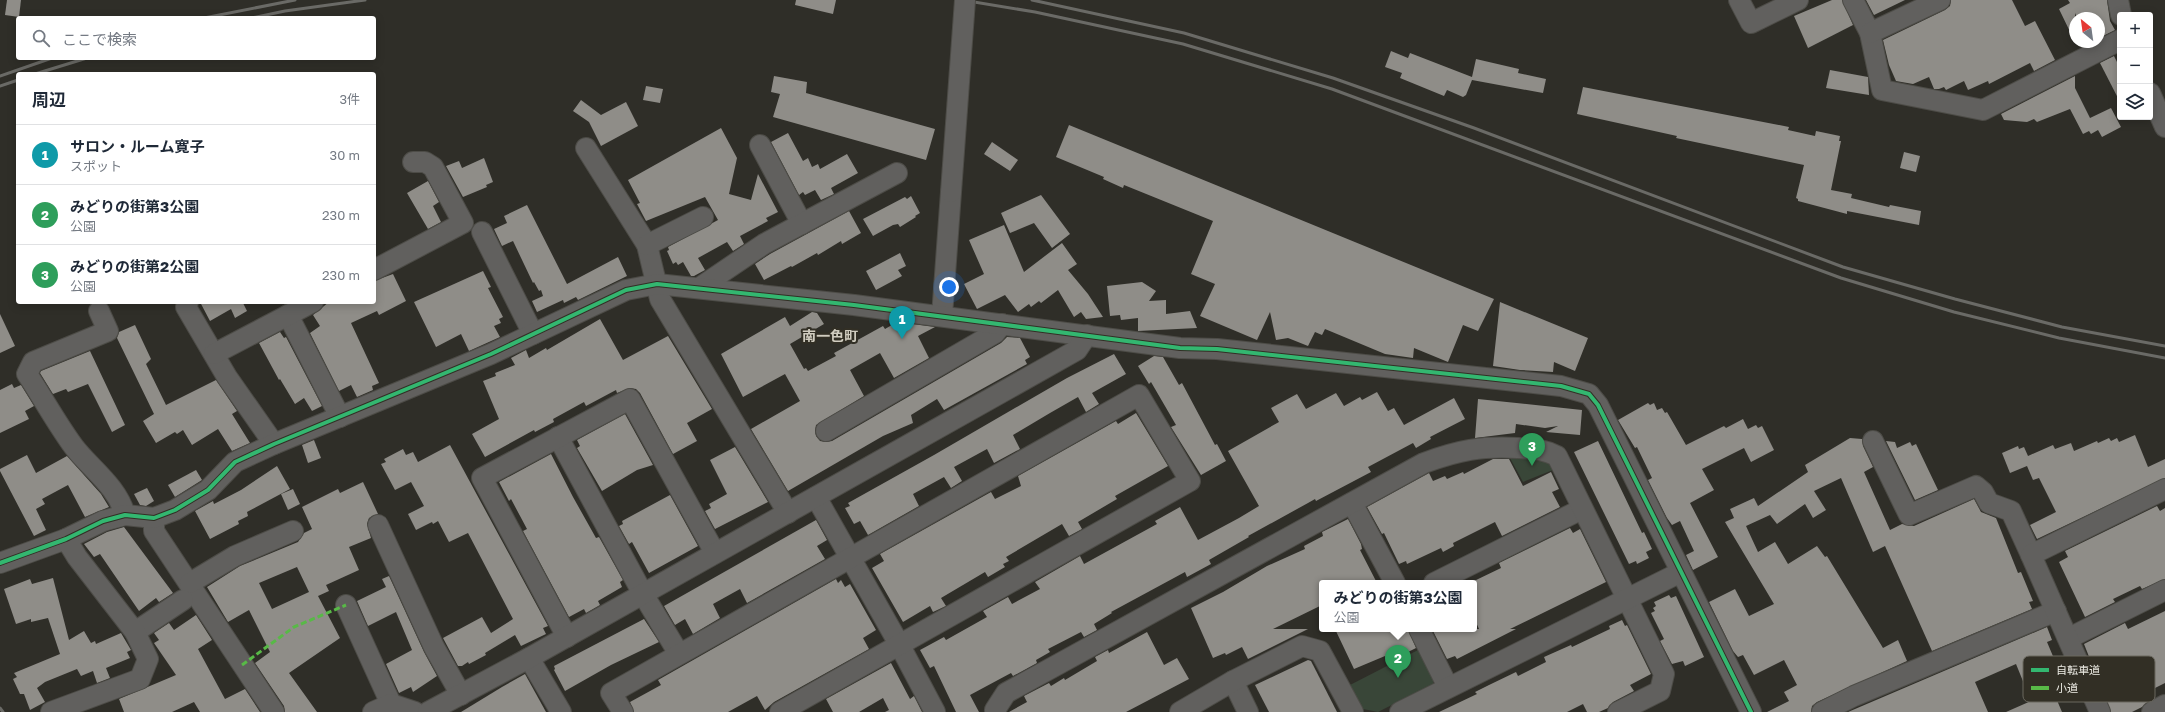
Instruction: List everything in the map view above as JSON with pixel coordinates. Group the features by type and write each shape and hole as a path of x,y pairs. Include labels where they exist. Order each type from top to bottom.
{"street":[{"path":"942,316 965,0"},
{"path":"1740,0 1751,23 1798,0"},
{"path":"1853,0 1870,33 1882,90 1983,110 2117,42"},
{"path":"1870,33 1940,0"},
{"path":"2118,0 2120,12"},
{"path":"2153,100 2165,127"},
{"path":"760,145 802,224"},
{"path":"586,148 647,245 660,299 788,513"},
{"path":"376,269 463,223 433,167 425,162 413,162"},
{"path":"699,288 764,244 897,173"},
{"path":"647,245 703,216"},
{"path":"482,232 533,334"},
{"path":"0,563 66,539 103,521 125,515 154,518 175,510 208,490 236,462 274,444 491,354 626,290 657,284 942,316 1087,334 1180,348 1217,349 1562,386 1589,394 1598,405 1751,712"},
{"path":"187,304 186,307 227,377 274,444"},
{"path":"214,354 309,304"},
{"path":"99,311 108,331 33,362 27,374 74,447 105,482 122,506 125,515"},
{"path":"288,315 340,417"},
{"path":"826,431 995,333 1002,324"},
{"path":"428,712 567,637 1076,350 1087,334"},
{"path":"623,712 611,693 1139,395 1190,481 780,712"},
{"path":"567,637 482,478 630,398 715,553"},
{"path":"558,438 643,594 679,654"},
{"path":"1874,441 1909,515 1976,486 1983,492 1989,503 2011,511 2077,656"},
{"path":"996,712 995,710 1006,693 1424,463 1450,453 1490,446 1545,449 1557,456 1664,674 1660,691 1618,712"},
{"path":"2030,555 2165,489"},
{"path":"816,497 849,558 899,644 935,712"},
{"path":"1352,503 1393,580"},
{"path":"1440,580 1582,509"},
{"path":"154,518 154,531 186,592 274,712"},
{"path":"378,526 434,647 461,694"},
{"path":"135,632 235,556 293,531"},
{"path":"51,712 140,679 148,659 135,632 77,557 66,539"},
{"path":"1400,712 1681,572"},
{"path":"2069,638 2165,590"},
{"path":"346,605 391,704"},
{"path":"1822,712 1854,696 2056,611"},
{"path":"1420,632 1448,687"},
{"path":"1180,712 1233,681 1302,646 1320,651 1353,712"},
{"path":"529,658 561,712"},
{"path":"1233,681 1248,712"},
{"path":"2096,702 2100,712"},
{"path":"373,712 391,704 415,712"},
{"path":"2152,712 2165,705"}],"green space":[{"path":"1510,458 1541,458 1548,461 1553,470 1523,482"},
{"path":"1422,648 1434,672 1433,684 1378,712 1363,709 1350,685"}],"building":[{"path":"7,0 21,0 19,16 5,15"},
{"path":"796,0 836,0 833,14 795,5"},
{"path":"1832,0 1842,0 1853,25 1808,48 1794,16"},
{"path":"1866,0 1905,0 1874,15"},
{"path":"1951,0 2012,0 2025,26 2035,21 2055,60 2034,71 2030,63 1989,84 1988,81 1968,90 1964,81 1946,90 1944,87 1934,89 1929,77 1913,84 1896,81 1889,65 1883,40 1945,10 1950,6"},
{"path":"2068,0 2107,0 2110,21 2115,30 2105,35 2105,12 2069,12 2069,30 2059,9 2070,3"},
{"path":"1391,51 1408,58 1410,53 1472,77 1476,59 1519,69 1518,73 1546,79 1543,93 1472,80 1466,95 1463,97 1447,90 1444,96 1400,78 1402,73 1385,67"},
{"path":"2114,56 2117,62 2117,96 2100,63"},
{"path":"1830,70 1868,77 1869,95 1826,88"},
{"path":"774,76 807,82 806,93 935,129 926,160 773,117 780,94 771,92"},
{"path":"2075,76 2075,88 2090,118 2111,108 2121,127 2102,137 2098,130 2091,134 2089,131 2083,134 2070,109 2037,122 2034,119 2027,122 2004,120 2001,114"},
{"path":"646,86 663,89 660,103 643,100"},
{"path":"1583,87 1789,127 1788,130 1815,136 1816,131 1840,136 1839,141 1841,141 1831,190 1852,194 1851,198 1889,207 1890,205 1921,211 1919,225 1847,211 1847,214 1798,201 1796,198 1804,165 1676,138 1677,136 1577,114"},
{"path":"581,100 601,115 626,102 638,126 601,146 589,122 573,111"},
{"path":"1069,125 1494,299 1478,331 1463,325 1448,362 1414,348 1413,358 1385,354 1325,329 1322,335 1315,332 1308,346 1288,338 1276,340 1270,312 1257,340 1200,316 1215,284 1191,274 1213,221 1124,185 1123,188 1103,179 1104,177 1056,157"},
{"path":"721,128 737,158 729,194 751,200 758,174 778,212 766,218 768,221 740,236 744,244 733,251 727,242 698,258 705,270 691,276 683,262 678,265 676,262 673,264 667,251 669,250 668,247 718,220 705,197 646,221 637,204 640,203 628,180"},
{"path":"788,133 803,161 808,158 812,167 818,164 820,169 847,154 858,173 831,188 834,194 821,200 815,190 805,195 803,192 799,195 771,142"},
{"path":"992,142 1018,160 1010,171 984,154"},
{"path":"1904,152 1920,156 1916,172 1900,168"},
{"path":"484,158 493,182 486,185 487,187 463,197 446,166 459,161 462,168"},
{"path":"428,181 439,202 433,206 441,222 428,229 407,193"},
{"path":"1041,195 1070,234 1052,248 1034,223 1010,233 1001,213"},
{"path":"911,196 920,213 900,227 898,224 893,225 873,236 863,219 905,197 907,199"},
{"path":"527,205 567,284 618,257 627,276 578,300 576,297 564,303 563,300 537,312 532,301 543,296 541,290 539,291 534,282 533,283 513,241 502,246 494,229 507,223 504,216"},
{"path":"849,211 861,233 842,244 841,241 818,255 817,253 764,280 755,264 770,254"},
{"path":"1004,225 1024,272 1062,243 1077,264 1068,270 1088,294 1103,317 1086,319 1081,312 1074,317 1058,290 1041,303 1039,301 1031,307 1029,304 1018,312 1005,295 977,309 964,284 984,274 969,240"},
{"path":"900,253 906,266 898,270 902,276 876,290 866,271"},
{"path":"483,271 491,287 488,288 503,317 499,319 501,323 494,326 500,337 469,351 461,334 436,347 414,302"},
{"path":"393,274 406,301 379,315 377,311 351,323 379,383 372,386 373,390 357,397 351,385 339,391 310,333 320,326 313,315 327,304 376,304 376,280"},
{"path":"1142,282 1156,291 1149,301 1166,300 1166,314 1190,311 1197,328 1138,331 1138,318 1121,320 1120,315 1110,316 1107,286"},
{"path":"1500,302 1588,338 1575,371 1554,362 1553,372 1520,370 1493,366"},
{"path":"201,304 244,304 247,311 235,318 231,309 210,321"},
{"path":"812,312 817,313 824,324 790,344 804,369 806,368 808,371 836,356 834,353 883,326 885,329 897,322 935,327 918,336 929,358 894,378 880,353 850,370 864,396 816,425 816,436 820,441 832,441 1001,343 1007,337 1020,338 1030,357 1025,360 1027,364 944,410 937,399 911,415 913,423 883,436 788,491 751,429 800,401 785,374 743,397 721,354 785,317 790,326"},
{"path":"0,314 15,346 0,353"},
{"path":"600,319 623,360 668,336 712,409 687,423 697,441 673,454 640,393 636,389 630,388 617,393 616,390 586,406 584,402 553,419 554,422 535,432 534,430 485,457 472,434 499,419 483,381 496,376 495,373 515,365 511,358 526,350 529,358 546,348 547,350"},
{"path":"135,325 151,359 146,364 166,405 216,380 237,411 232,414 250,443 232,451 218,429 192,445 183,430 177,434 175,432 156,443 143,421 154,414 117,338 119,332"},
{"path":"280,332 284,338 286,337 322,406 312,411 304,398 295,404 280,379 279,380 259,343"},
{"path":"90,351 125,425 112,432 88,384 68,392 66,389 53,394 40,373 41,371"},
{"path":"1114,354 1126,374 1092,393 1099,404 1086,412 1078,397 1013,435 1020,449 994,463 987,449 954,467 962,481 951,488 944,477 913,494 919,506 868,535 860,521 854,524 845,508 850,506 848,503 1067,378"},
{"path":"1154,356 1163,357 1179,385 1182,383 1215,445 1217,444 1226,461 1201,475 1171,427 1176,425 1151,382 1149,384 1138,366"},
{"path":"12,384 14,388 21,385 34,406 25,411 29,419 0,433 0,390"},
{"path":"1377,392 1388,411 1394,408 1404,425 1454,398 1465,419 1430,437 1431,439 1416,448 1413,443 1368,467 1371,472 1316,501 1315,499 1248,536 1249,537 1209,560 1211,564 1187,577 1185,572 1111,612 1112,613 1094,624 1097,630 1084,637 1081,632 1048,649 1050,652 1036,660 1037,663 1013,676 1011,673 970,695 979,712 956,712 934,666 930,668 920,650 944,637 946,640 987,617 983,611 1008,597 1012,604 1040,589 1035,582 1080,556 1084,564 1157,524 1155,521 1180,507 1198,540 1239,518 1259,506 1228,451 1279,422 1271,408 1297,394 1306,409 1336,393 1344,406 1360,397 1362,400"},
{"path":"1478,399 1582,410 1580,435 1546,432 1558,426 1545,428 1516,424 1515,433 1475,438"},
{"path":"1648,403 1650,405 1654,403 1657,410 1662,408 1665,413 1667,412 1686,445 1724,426 1726,428 1743,419 1748,429 1756,425 1758,428 1762,426 1774,450 1751,462 1744,448 1702,469 1714,490 1690,503 1718,557 1693,570 1686,555 1694,551 1680,521 1672,525 1667,518 1648,480 1652,478 1637,447 1635,448 1618,420"},
{"path":"1136,413 1168,466 1115,496 1117,499 1078,522 1082,529 1069,536 1062,524 1006,557 1009,561 1003,564 1005,567 988,577 985,572 941,598 946,606 933,612 930,606 903,622 872,568 884,561 880,554 991,492 995,499 1021,486 1018,476 1116,421 1118,424"},
{"path":"625,414 653,465 637,470 602,491 577,448 580,446 577,440"},
{"path":"2135,435 2148,467 2165,459 2165,478 2037,539 2030,525 2056,512 2039,478 2033,480 2027,466 2010,473 2002,453 2018,446 2019,449 2024,447 2028,456 2053,445 2055,449 2071,443 2074,451 2097,441 2098,443 2109,438 2111,441 2117,438 2119,442"},
{"path":"1850,438 1862,439 1863,446 1873,467 1864,472 1890,530 1902,524 1914,526 1974,499 1981,512 1996,518 2018,573 2021,572 2033,601 2029,602 2032,609 1932,651 1885,546 1873,552 1841,478 1814,491 1826,510 1813,518 1805,504 1777,524 1770,515 1746,526 1758,552 1775,542 1788,564 1817,546 1825,557 1827,556 1883,648 1898,640 1907,661 1817,702 1812,706 1811,712 1767,712 1789,701 1784,692 1797,685 1784,660 1754,675 1743,655 1738,657 1733,651 1709,602 1735,589 1749,616 1774,604 1725,522 1734,518 1730,509 1754,498 1758,506 1808,472 1805,465"},
{"path":"314,440 321,458 308,463 302,445"},
{"path":"1598,441 1642,533 1644,532 1652,549 1646,552 1649,558 1637,564 1636,561 1629,564 1574,452"},
{"path":"1886,441 1895,442 1897,448 1910,442 1912,446 1916,444 1938,490 1915,500"},
{"path":"450,445 548,626 543,628 546,634 521,646 515,635 485,653 486,655 462,666 458,666 443,638 482,617 491,633 513,619 468,533 449,542 438,521 433,524 432,522 416,530 408,514 424,506 411,482 395,490 381,464 386,462 384,459 403,449 406,455 413,452 418,462"},
{"path":"735,447 768,502 715,529 705,511 711,508 709,504 727,494 710,460"},
{"path":"551,454 596,538 599,537 623,580 620,582 622,587 598,601 600,605 586,613 584,609 569,617 523,531 527,529 511,499 509,501 499,482"},
{"path":"27,455 36,473 67,456 101,494 109,507 85,517 68,485 42,499 45,504 36,509 46,530 34,536 0,471 0,469"},
{"path":"1493,459 1509,459 1523,486 1551,472 1559,489 1552,492 1560,507 1502,536 1495,522 1453,543 1454,546 1443,552 1441,548 1407,564 1406,561 1399,564 1384,533 1382,534 1367,507 1429,473 1433,481 1445,476 1447,479 1463,472 1464,474"},
{"path":"277,466 290,489 247,512 248,516 238,521 239,524 210,539 195,511 213,501 214,504 241,490"},
{"path":"196,470 202,480 175,497 168,485"},
{"path":"363,482 378,514 369,518 367,524 371,538 349,547 359,570 326,585 329,591 318,596 340,638 289,673 317,712 285,712 284,706 255,663 270,652 249,610 228,622 207,587 240,566 298,542 304,533 312,529 302,507 338,489 340,493","holes":["297,567 309,592 272,609 259,583"]},
{"path":"147,488 154,501 146,506 140,505 134,494"},
{"path":"293,489 300,504 288,510 281,494"},
{"path":"670,495 698,546 649,573 632,542 629,544 619,526 623,524 622,521"},
{"path":"2157,506 2160,511 2165,508 2165,579 2142,589 2140,586 2113,599 2115,602 2085,617 2059,562 2068,557 2065,551"},
{"path":"1348,519 1361,544 1362,549 1360,550 1375,580 1319,580 1319,606 1273,629 1308,629 1248,659 1242,647 1226,655 1225,653 1213,658 1191,608 1223,592 1267,566 1305,549 1304,546 1323,536 1322,532"},
{"path":"816,520 827,540 817,546 825,559 747,603 740,589 713,604 720,618 693,634 685,619 675,625 664,606"},
{"path":"124,527 173,593 159,602 156,598 139,611 100,554 94,557 84,544 107,532"},
{"path":"1570,528 1573,533 1580,529 1606,582 1510,629 1516,629 1457,659 1455,656 1447,659 1434,632 1477,632 1477,629 1479,629 1477,625 1476,580 1501,568 1499,563"},
{"path":"389,576 424,652 437,676 413,692 411,687 399,693 386,664 412,650 396,612 368,626 357,601 386,587 382,579"},
{"path":"53,578 69,640 84,631 91,643 95,641 96,644 121,633 131,650 127,652 130,658 106,668 110,678 97,683 93,671 81,676 77,669 45,682 37,688 45,702 30,710 24,694 20,694 13,679 17,677 14,673 60,654 48,618 31,622 31,619 16,624 4,589 30,579 32,584"},
{"path":"836,579 838,583 841,580 845,587 850,584 876,630 863,638 869,649 774,702 765,710 757,696 728,712 634,712 630,702 661,685 658,680"},
{"path":"1669,595 1671,598 1676,596 1704,657 1685,666 1683,661 1672,664 1660,641 1664,639 1651,613 1655,611 1653,608 1656,606 1654,602"},
{"path":"2165,611 2165,683 2155,688 2155,656 2089,656 2084,644 2125,623 2128,629"},
{"path":"196,615 212,640 198,649 225,699 245,689 260,712 200,712 194,702 172,712 124,712 119,699 176,675 154,643 159,640 154,633 169,623 174,630"},
{"path":"644,619 659,642 611,665 565,691 554,670 554,666"},
{"path":"1622,620 1625,626 1627,625 1651,674 1630,685 1634,691 1613,702 1608,708 1599,712 1587,712 1583,704 1567,712 1439,712 1477,694 1475,692 1516,672 1518,676 1546,662 1544,657 1571,645 1572,647 1610,629 1609,626"},
{"path":"2047,627 2052,640 2047,642 2053,656 2023,656 2023,681 2016,664 1975,682 1988,712 1848,712"},
{"path":"1147,632 1164,665 1177,658 1189,679 1126,712 1009,712 1027,702 1024,696 1049,683 1051,686 1064,678 1065,680 1097,661 1095,657 1108,650 1109,653"},
{"path":"1336,632 1409,632 1416,648 1388,662 1385,656 1354,669"},
{"path":"1308,660 1311,661 1337,712 1269,712 1255,685"},
{"path":"891,663 910,699 914,696 922,712 885,712 889,710 883,698 859,712 833,712 826,699"},
{"path":"525,674 546,712 461,712 502,687"},
{"path":"2029,702 2058,702 2062,712 2006,712"},
{"path":"2107,702 2148,702 2132,712 2111,712"}],"railway":[{"path":"214,16 295,0"},
{"path":"261,16 285,11 365,0"},
{"path":"962,0 1035,12 1183,44 1332,89 1841,278 1954,312 2059,338 2165,358"},
{"path":"1032,0 1184,33 1333,78 1474,128 1843,267 1955,299 2062,327 2165,346"},
{"path":"0,76 46,60"},
{"path":"42,72 80,60"},
{"path":"0,86 16,81"},
{"path":"0,708 3,712"}],"marked path":[{"path":"242,665 294,627 346,605"}],"cycle path":[{"path":"0,563 66,539 103,521 125,515 154,518 175,510 208,490 235,462 274,444 491,354 626,290 657,284 854,305 1180,348 1217,349 1561,386 1589,394 1598,405 1751,712"}],"place":[{"name":"サロン・ルーム寛子","path":"902,339"},
{"name":"みどりの街第2公園","path":"1532,466"},
{"name":"みどりの街第3公園","path":"1398,678"}],"district":[{"name":"南一色町","path":"830,336"}]}
